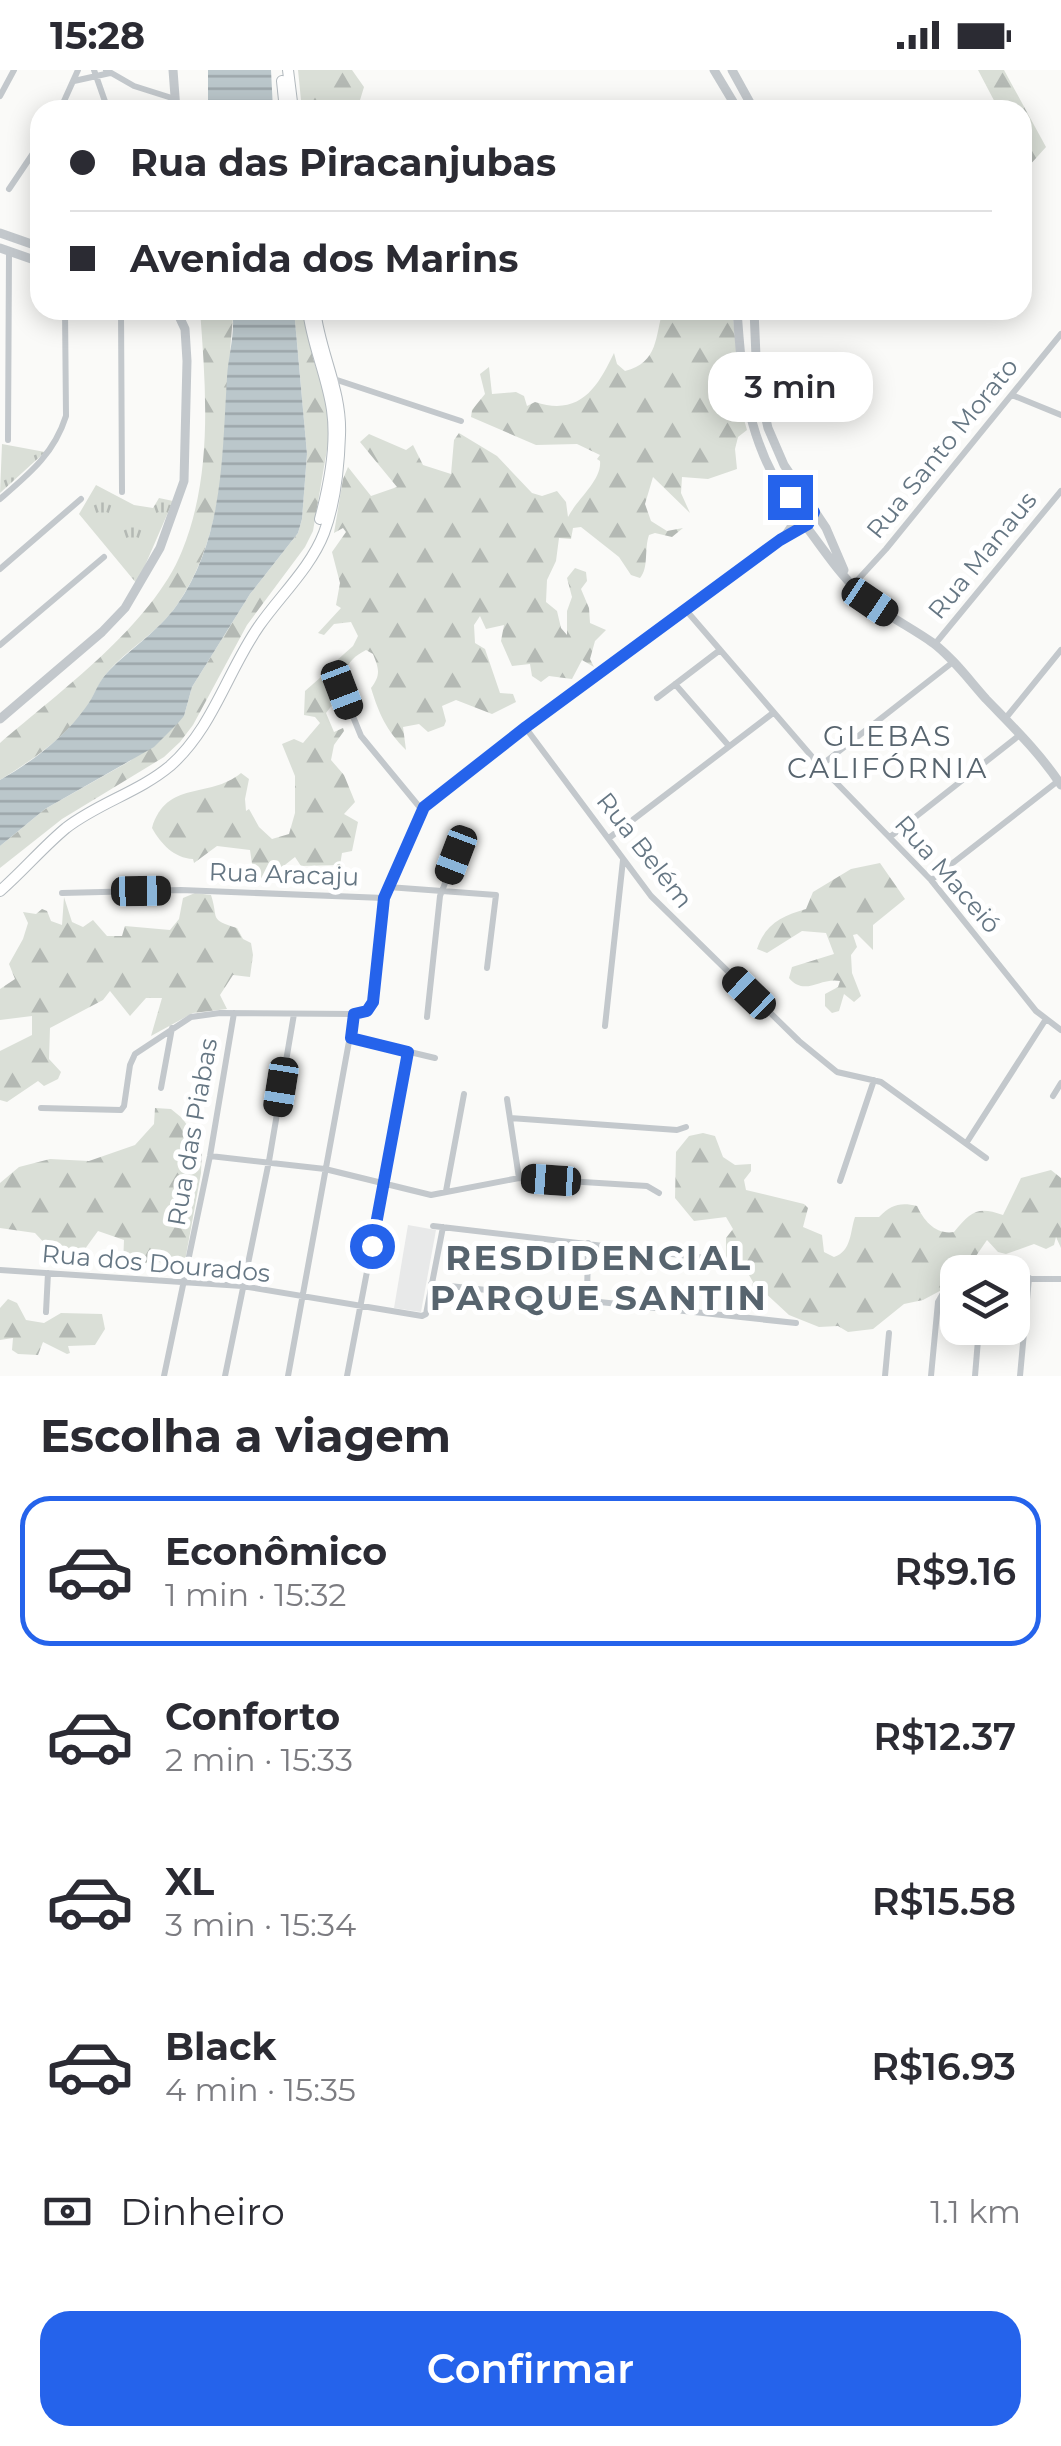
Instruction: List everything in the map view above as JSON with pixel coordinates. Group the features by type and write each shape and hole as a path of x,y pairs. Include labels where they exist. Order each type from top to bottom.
{"main road":[{"path":"285,70 288,100"},
{"path":"0,891 67,828 150,781 170,765 202,729 257,628 315,550 324,532 340,440 339,403 316,357 313,320"},
{"path":"0,882 63,824 168,760 197,727 251,625 309,548 317,531 334,432 329,377"}],"street":[{"path":"0,96 14,70"},
{"path":"65,100 78,70"},
{"path":"173,70 175,100"},
{"path":"714,70 732,100"},
{"path":"732,70 748,100"},
{"path":"73,82 108,71 166,100"},
{"path":"95,74 104,100"},
{"path":"9,189 30,158"},
{"path":"8,440 2,234 30,243"},
{"path":"3,249 30,258"},
{"path":"0,499 38,467 61,432 66,416 64,320"},
{"path":"121,320 122,492"},
{"path":"180,320 185,329"},
{"path":"0,720 125,608 160,548 184,481 188,426 185,329 189,320"},
{"path":"739,320 749,417 762,454 792,510 853,585 870,602 935,644 1043,758 1060,783 931,880"},
{"path":"755,320 760,401 784,465 853,585"},
{"name":"Rua Santo Morato","path":"853,585 1061,334"},
{"path":"329,377 461,420"},
{"path":"1012,395 1061,415"},
{"name":"Rua Manaus","path":"935,644 1061,491"},
{"path":"780,540 792,526 790,497 800,493"},
{"path":"0,569 82,500"},
{"path":"41,1108 120,1110 124,1106 131,1060 139,1050 192,1017 367,1011 373,1002 384,898 422,810 526,727 805,525 814,512"},
{"path":"0,645 104,557"},
{"name":"Rua Maceió","path":"685,609 820,766 931,880 1036,1012 1061,1030"},
{"path":"657,698 720,650"},
{"path":"1005,718 1061,650"},
{"path":"820,766 953,662"},
{"path":"333,668 362,736 422,810"},
{"path":"675,684 729,746"},
{"path":"609,838 773,712"},
{"name":"Rua Belém","path":"526,727 651,896 800,1041 838,1072 874,1080 986,1158"},
{"path":"890,837 1021,734"},
{"path":"427,1017 442,891 456,855"},
{"path":"604,1026 623,860"},
{"path":"388,887 496,895 487,968"},
{"name":"Rua Aracaju","path":"62,892 181,890 384,898"},
{"name":"Rua das Piabas","path":"164,1376 210,1156 234,1013"},
{"path":"225,1376 269,1161 294,1013"},
{"path":"288,1376 354,1014"},
{"path":"967,1142 1046,1019"},
{"path":"161,1088 172,1027"},
{"path":"351,1038 436,1058"},
{"path":"348,1376 408,1052"},
{"path":"840,1181 874,1080"},
{"path":"1053,1096 1061,1082"},
{"path":"446,1192 464,1094"},
{"path":"508,1099 519,1178"},
{"path":"510,1118 686,1128"},
{"path":"210,1156 325,1169 416,1193 446,1192 519,1178 647,1186 659,1193"},
{"path":"432,1226 722,1260"},
{"path":"443,1227 431,1284 796,1323"},
{"path":"587,1300 588,1242"},
{"name":"Rua dos Dourados","path":"0,1270 242,1286 422,1316 426,1314 431,1284"},
{"path":"46,1312 48,1272"},
{"path":"1030,1278 1061,1279"},
{"path":"931,1376 940,1298"},
{"path":"885,1376 888,1333"},
{"path":"974,1376 977,1345"},
{"path":"1020,1376 1023,1345"}],"shaded area":[{"path":"208,70 271,70 272,100 208,100"},
{"path":"233,320 295,320 307,454 298,533 250,594 192,687 184,716 178,723 154,747 45,809 0,846 0,780 36,757 68,729 106,674 169,615 192,579 204,552 218,496"},
{"path":"408,1225 436,1230 421,1312 394,1308"}],"green space":[{"path":"298,70 352,70 364,87 360,100 301,100"},
{"path":"978,70 1004,70 1020,100 994,100"},
{"path":"1032,121 1046,147 1032,163"},
{"path":"201,320 233,320 223,466 208,538 195,573 169,615 106,674 69,729 0,780 0,743 102,656 168,578 182,551 199,493 205,401"},
{"path":"295,320 307,320 330,432 313,531 305,547 247,625 180,742 164,757 62,819 0,868 0,846 45,809 130,761 184,716 192,687 250,594 298,533 307,454"},
{"path":"661,320 733,320 737,355 732,377 747,430 738,437 737,469 708,479 682,477 681,493 690,513 653,477 645,504 651,521 667,531 683,528 672,537 649,535 640,578 631,575 619,557 581,527 573,528 571,539 559,538 556,561 547,580 546,602 557,611 567,635 567,611 572,597 567,578 575,568 586,572 587,581 581,589 590,623 606,630 595,641 590,659 594,667 582,660 572,679 549,676 541,682 532,676 530,664 512,666 501,641 504,625 486,629 480,616 474,625 475,643 485,649 500,693 513,694 516,702 492,714 456,700 442,706 444,726 428,732 419,724 403,727 406,750 388,728 374,697 371,688 378,672 373,654 366,650 358,654 345,674 335,662 358,636 351,622 334,624 324,635 318,633 341,608 336,605 340,583 332,552 346,532 343,528 334,533 348,467 371,496 397,487 360,442 369,434 406,450 413,445 423,465 451,474 454,440 459,433 497,456 532,493 542,496 557,491 566,502 568,517 597,475 600,455 577,444 536,445 471,417 485,394 480,374 489,367 492,394 516,392 524,396 527,406 535,402 564,405 586,396 614,353 617,364 625,371 644,362 654,347"},
{"path":"2,444 45,452 0,493"},
{"path":"96,485 134,505 153,508 159,498 173,501 137,584 79,514"},
{"path":"321,677 330,682 336,700 326,713 334,732 343,728 344,731 334,745 331,760 344,775 355,802 344,814 358,822 352,851 342,853 340,865 301,866 295,857 270,884 254,878 250,850 217,846 194,863 193,859 169,849 152,828 168,803 241,773 249,779 246,811 249,809 259,827 272,839 289,834 295,813 295,776 282,744 294,739 303,743 320,723 315,717 304,715 305,691"},
{"path":"880,863 905,899 873,925 873,950 857,934 853,935 857,947 851,955 852,973 861,996 854,1002 844,994 839,1011 832,1013 825,1006 825,994 838,987 840,981 801,986 789,978 792,967 834,954 826,933 802,931 767,953 757,949 776,922 806,909 813,892 851,869"},
{"path":"195,893 211,895 218,920 237,928 243,939 251,943 250,977 233,975 220,995 227,1009 193,1013 151,1036 162,998 146,998 130,1016 110,991 103,1000 50,1028 49,1059 61,1072 58,1079 44,1086 38,1081 7,1102 0,1100 0,1051 32,1035 32,1016 0,1020 0,989 15,979 9,964 28,923 23,912 36,914 42,909 51,921 62,925 64,897 72,922 83,927 93,920 107,936 122,936 125,926 170,930 179,919 183,898"},
{"path":"155,1108 171,1109 202,1146 185,1261 123,1264 124,1240 98,1231 77,1260 60,1260 35,1233 0,1228 0,1183 19,1167 50,1159 89,1161 135,1145 154,1124"},
{"path":"689,1136 715,1136 723,1157 735,1165 751,1164 744,1180 746,1190 804,1204 808,1208 803,1227 822,1235 824,1252 834,1257 847,1245 855,1217 879,1217 896,1206 911,1205 917,1206 936,1229 954,1232 975,1212 1003,1215 1021,1178 1051,1170 1061,1178 1061,1248 1056,1237 1054,1245 1046,1249 1034,1244 1006,1254 998,1252 987,1240 977,1255 940,1255 940,1291 904,1304 873,1329 848,1332 838,1326 819,1327 789,1315 762,1290 751,1288 749,1262 726,1262 726,1238 733,1229 726,1217 694,1221 675,1198 676,1152"},
{"path":"8,1299 17,1303 26,1320 44,1323 61,1313 102,1314 105,1329 95,1345 68,1346 67,1354 43,1342 38,1355 18,1354 12,1350 13,1338 0,1340 0,1308"}],"district":[{"name":"GLEBAS CALIFÓRNIA","path":"888,752"},
{"name":"RESDIDENCIAL PARQUE SANTIN","path":"599,1278"}],"route":[{"path":"372,1246 408,1052 351,1038 354,1014 367,1011 373,1002 384,898 422,810 526,727 780,540 808,524 814,512 800,493 790,497"}]}
